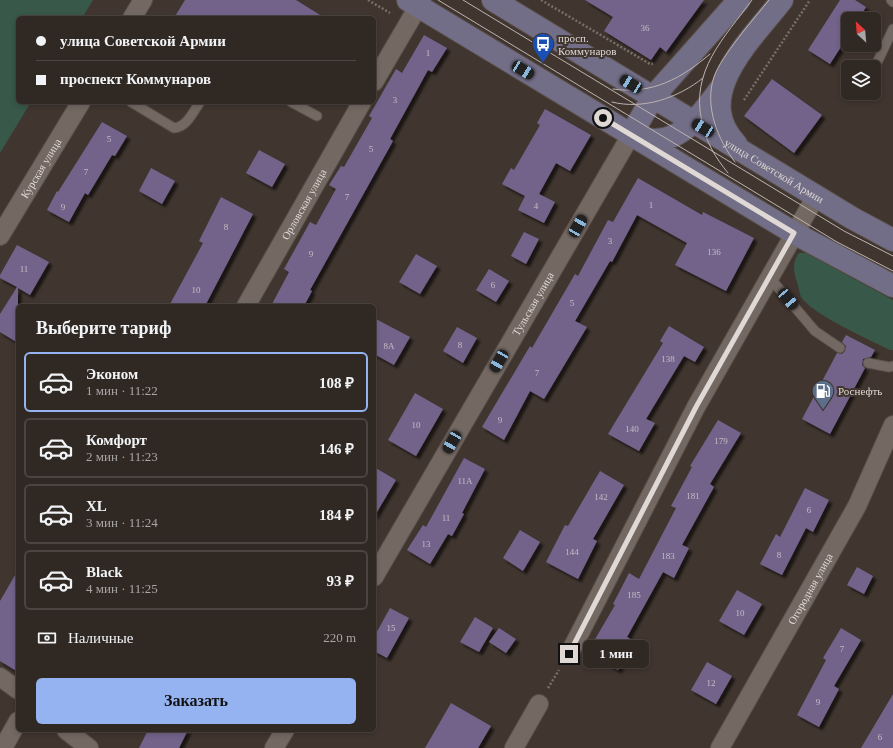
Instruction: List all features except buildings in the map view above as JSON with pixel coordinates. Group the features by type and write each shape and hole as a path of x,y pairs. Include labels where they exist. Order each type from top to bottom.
{"main road":[{"path":"631,135 654,97 740,0"},
{"path":"744,152 730,138 721,122 718,105 721,88 729,68 782,0"},
{"path":"416,2 631,135 794,233 893,286"},
{"name":"улица Советской Армии","path":"503,3 694,122 816,196 893,240"},
{"path":"631,135 652,140 667,138 694,122 721,88"}],"street":[{"path":"133,16 144,0"},
{"path":"376,78 416,2"},
{"name":"Курская улица","path":"0,236 80,104"},
{"name":"Орловская улица","path":"247,304 361,104"},
{"name":"Тульская улица","path":"376,574 631,135"},
{"path":"569,654 696,407 816,196"},
{"name":"Огородная улица","path":"720,748 857,506 893,425"},
{"path":"0,676 16,688"},
{"path":"514,748 539,704"},
{"path":"3,748 16,725"},
{"path":"69,732 89,748"},
{"path":"274,748 284,732"}],"lane":[{"path":"878,60 893,29"},
{"path":"134,104 174,128 185,124 199,104"},
{"path":"295,104 317,116"},
{"path":"770,278 815,331 840,348"},
{"path":"868,363 888,367 893,366"}],"path":[{"path":"541,0 650,64 655,63"},
{"path":"740,105 810,0"},
{"path":"539,704 569,654"}],"green space":[{"path":"0,0 93,0 83,16 16,16 16,104 30,104 0,153"},
{"path":"799,253 806,253 893,300 893,350 890,350 842,326 807,304 801,297 794,272 794,265"}],"tram line":[{"path":"438,0 837,242 893,271"},
{"path":"463,0 844,231 893,256"},
{"path":"728,173 719,161 706,136 702,122 700,104 701,87 705,71 712,56 752,0"},
{"path":"735,162 723,144 714,122 711,88 714,77 723,59 769,0"},
{"path":"613,89 641,89 666,83 689,70 710,54"},
{"path":"612,102 636,104 660,100 683,91 703,78"}],"place":[{"name":"просп. Коммунаров","path":"543,64"},
{"name":"Роснефть","path":"823,410"}],"route":[{"path":"569,654 696,407 794,233 603,118"}]}
